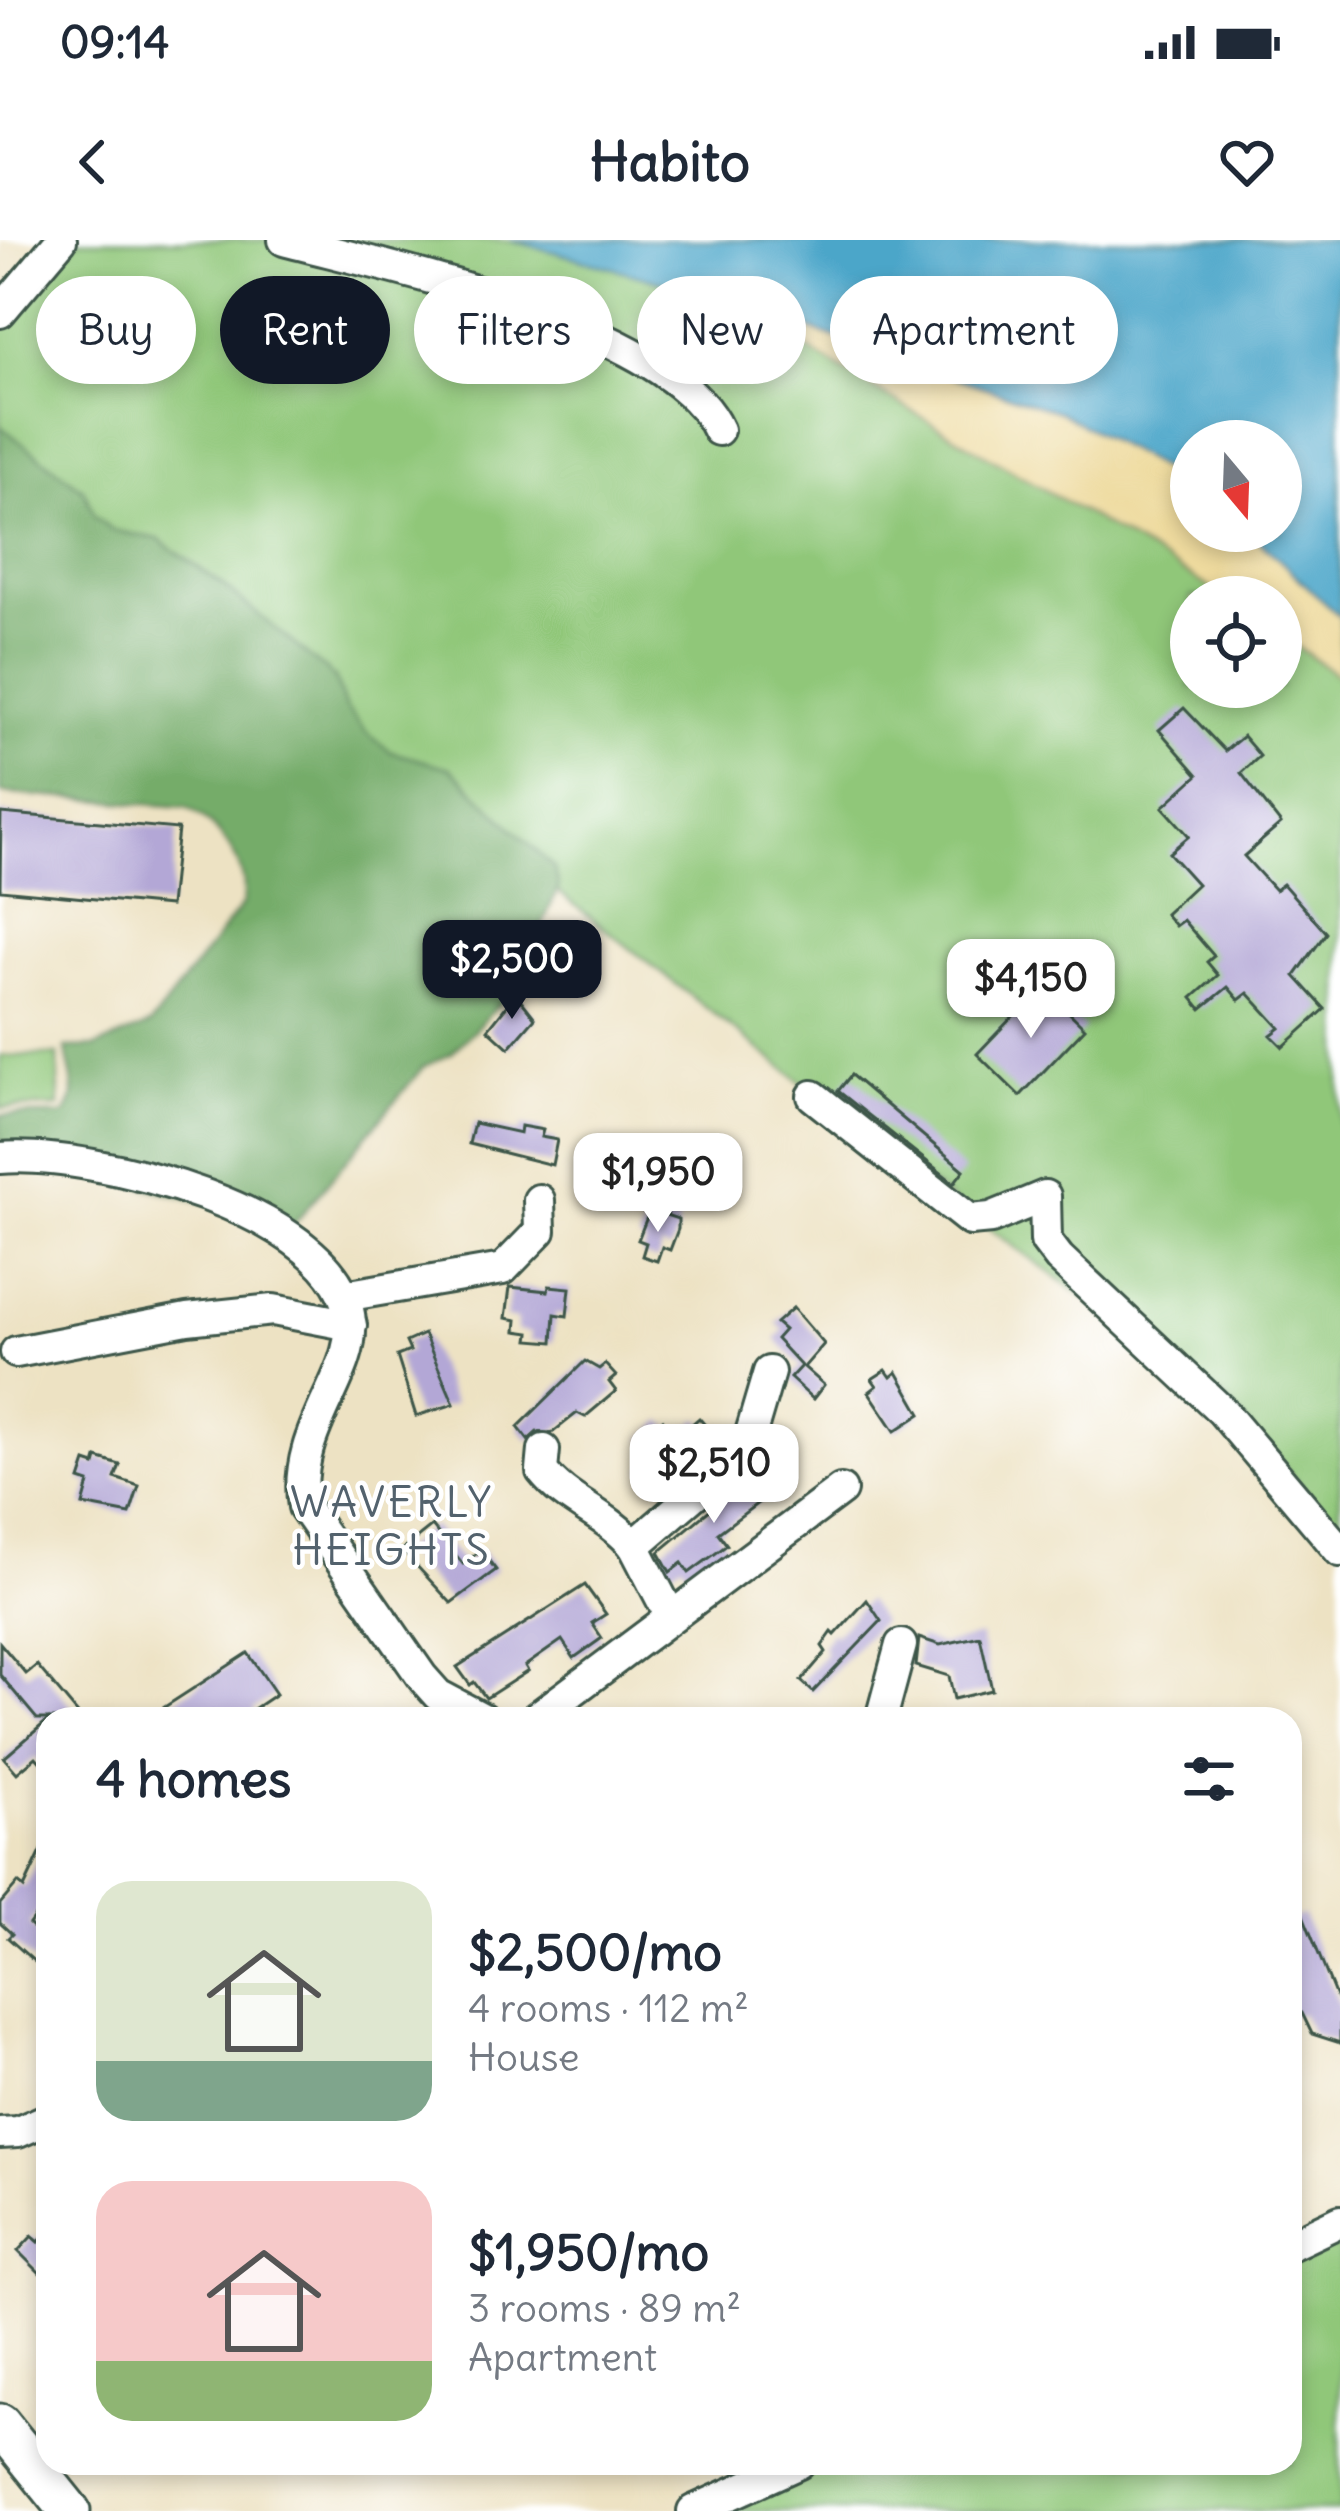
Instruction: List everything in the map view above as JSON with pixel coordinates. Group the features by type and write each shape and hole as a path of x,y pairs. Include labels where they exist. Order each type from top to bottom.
{"main road":[{"path":"0,2424 36,2469"},
{"path":"41,2475 70,2511"}],"street":[{"path":"0,312 61,240"},
{"path":"284,240 577,326 620,346 676,384 711,415 718,430"},
{"path":"814,1096 970,1220 991,1218 1045,1196 1046,1241 1059,1258 1222,1411 1340,1551"},
{"path":"0,1158 51,1160 143,1178 262,1219 306,1246 348,1310 308,1447 301,1487 304,1508 422,1678 438,1695 460,1707"},
{"path":"16,1352 187,1319 273,1310 348,1310 502,1269 540,1231 539,1200"},
{"path":"634,1546 746,1450 769,1372"},
{"path":"544,1450 542,1472 562,1497 602,1514 634,1546 670,1616"},
{"path":"551,1707 841,1490"},
{"path":"884,1707 901,1645"},
{"path":"0,2133 36,2124"},
{"path":"1302,2239 1340,2222"},
{"path":"693,2511 772,2475"}],"green space":[{"path":"78,240 511,240 641,276 637,276 637,384 806,384 806,348 830,362 830,384 867,384 1191,576 1170,576 1170,708 1302,708 1302,650 1340,677 1340,1532 1226,1399 980,1222 0,455 0,325 36,286 36,384 196,384 196,276 45,276"},
{"path":"0,426 84,490 95,517 111,530 158,539 219,582 335,678 345,707 368,734 391,752 450,768 554,868 559,886 517,985 452,1053 423,1067 293,1225 0,1150 0,1115 64,1115 73,1091 66,1048 96,1047 150,1025 242,905 244,891 230,848 210,824 186,807 0,793"},
{"path":"58,1055 59,1107 0,1108 0,1056"},
{"path":"1340,2234 1340,2511 726,2511 806,2475 1302,2475 1302,2251"}],"sand":[{"path":"806,328 830,336 830,362 806,348"},
{"path":"867,384 974,384 1059,412 1170,473 1170,552 1271,552 1297,576 1191,576"},
{"path":"1302,581 1340,617 1340,677 1302,650"}],"water":[{"path":"511,240 1340,240 1340,617 1302,576 1271,552 1302,552 1302,420 1170,420 1170,473 1059,412 975,384 1118,384 1118,276 830,276 830,336 806,328 806,276 641,276"}],"building":[{"path":"1184,708 1225,751 1243,736 1260,756 1241,773 1281,824 1244,856 1275,890 1283,884 1326,933 1295,976 1325,1009 1283,1047 1271,1035 1280,1028 1248,993 1239,1000 1228,987 1201,1009 1192,998 1218,975 1207,962 1214,956 1183,920 1175,926 1165,914 1197,884 1169,853 1189,836 1163,807 1198,775 1159,730"},
{"path":"1,813 178,829 170,906 0,890"},
{"path":"1042,986 1085,1028 1020,1096 977,1054"},
{"path":"516,994 535,1018 509,1048 488,1029"},
{"path":"851,1075 964,1170 954,1183 838,1091"},
{"path":"474,1123 520,1133 521,1126 543,1130 541,1137 557,1140 552,1165 469,1144"},
{"path":"660,1213 678,1219 678,1229 670,1250 662,1247 657,1261 642,1256 646,1243 638,1240 647,1217 657,1220"},
{"path":"549,1286 570,1288 567,1316 555,1314 553,1342 529,1340 530,1333 516,1331 517,1320 506,1318 510,1287 548,1291"},
{"path":"793,1308 824,1344 804,1367 824,1385 813,1399 790,1378 801,1366 776,1339 784,1330 776,1323"},
{"path":"424,1334 454,1404 416,1416 397,1356 410,1351 406,1342"},
{"path":"585,1361 599,1369 605,1364 616,1376 609,1382 616,1391 585,1417 577,1413 552,1433 537,1432 528,1440 518,1427"},
{"path":"886,1370 891,1377 897,1372 921,1414 895,1431 869,1392 877,1386 872,1379"},
{"path":"699,1418 717,1439 693,1467 690,1463 677,1475 672,1470 656,1484 642,1469 656,1456 642,1439 663,1420 677,1437"},
{"path":"97,1458 120,1465 115,1478 139,1486 130,1514 83,1505 89,1483 80,1480 86,1462 95,1465"},
{"path":"758,1470 774,1491 718,1533 727,1545 689,1573 682,1563 670,1572 659,1552"},
{"path":"432,1526 463,1564 481,1550 496,1570 451,1603 402,1550"},
{"path":"585,1585 606,1614 592,1623 602,1638 574,1658 562,1640 525,1666 528,1671 486,1698 474,1682 470,1685 457,1667"},
{"path":"867,1600 881,1621 813,1692 801,1681 826,1652 822,1646 832,1632 835,1635"},
{"path":"980,1636 992,1690 954,1699 949,1676 916,1666 919,1638 940,1645"},
{"path":"0,1643 26,1674 37,1665 72,1707 36,1707 36,1718 0,1675"},
{"path":"248,1653 276,1694 256,1707 165,1707"},
{"path":"36,1730 36,1757 17,1773 4,1758"},
{"path":"36,1862 36,1914 29,1924 36,1931 36,1963 8,1938 12,1934 0,1923 0,1904 18,1883 24,1888"},
{"path":"1302,1915 1340,2007 1340,2043 1312,2034 1302,2013"},
{"path":"32,2236 36,2239 36,2269 18,2251"}],"district":[{"name":"WAVERLY HEIGHTS","path":"392,1526"}]}
